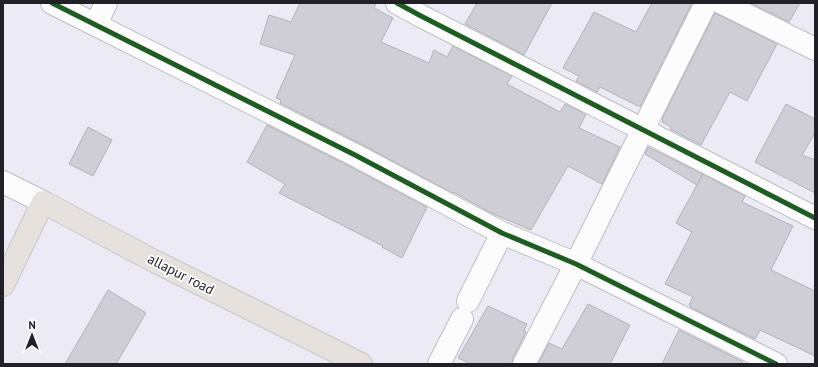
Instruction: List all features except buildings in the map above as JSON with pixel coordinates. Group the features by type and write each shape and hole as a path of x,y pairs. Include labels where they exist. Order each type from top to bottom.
{"main road":[{"path":"3,285 43,202"},
{"name":"allapur road","path":"43,202 154,261 361,364"}],"street":[{"path":"52,3 355,155 502,233 576,264 776,364"},
{"path":"96,26 106,3"},
{"path":"397,3 815,218"},
{"path":"524,364 576,264 706,3"},
{"path":"722,3 815,49"},
{"name":"allapur road","path":"3,182 43,202"},
{"path":"439,364 502,233"}],"cycle path":[{"path":"52,3 355,155 502,233 576,264 776,364"},
{"path":"397,3 815,218"}]}
